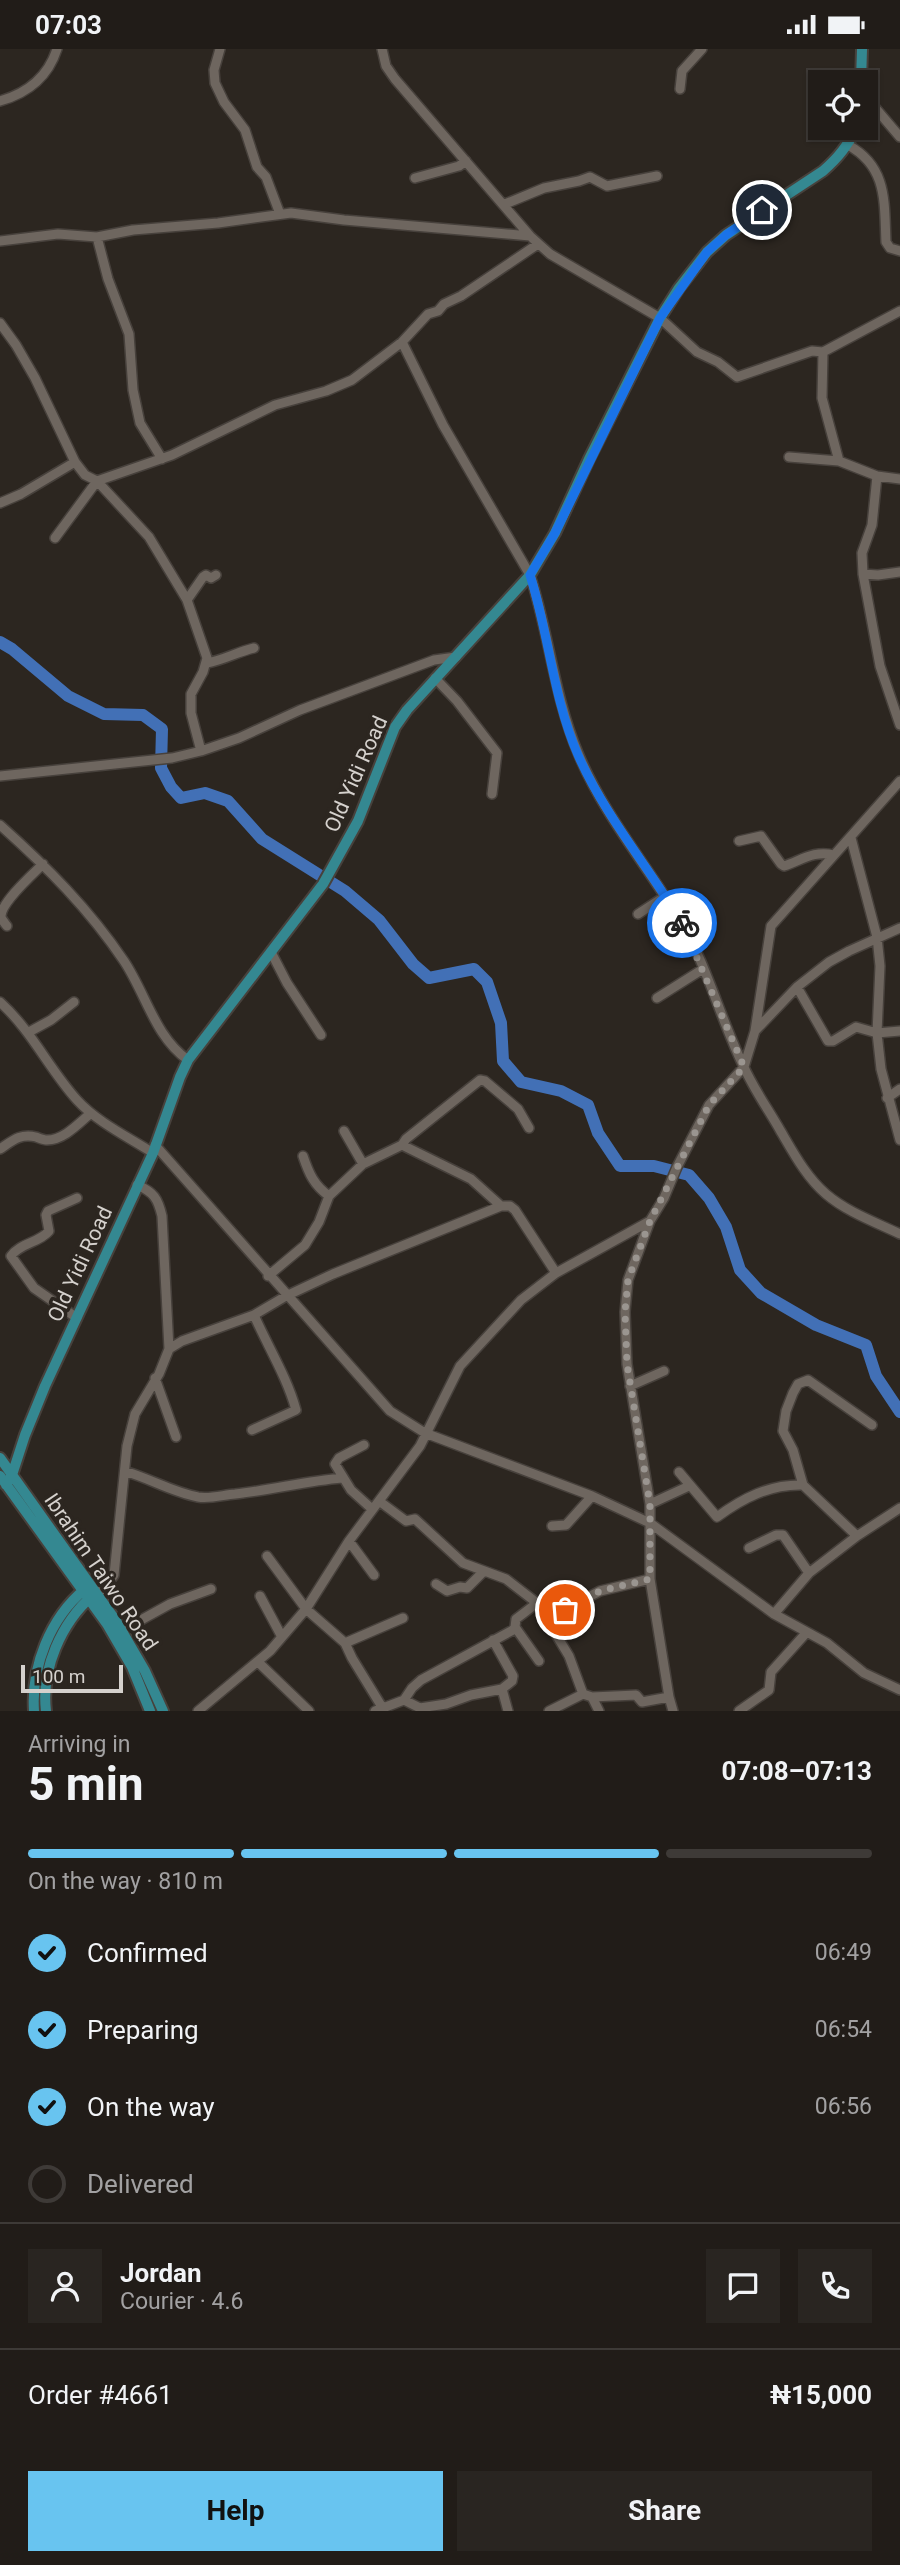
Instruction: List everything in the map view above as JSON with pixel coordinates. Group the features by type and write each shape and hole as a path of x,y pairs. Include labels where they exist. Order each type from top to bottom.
{"main road":[{"path":"862,49 862,70"},
{"name":"Old Yidi Road","path":"3,1475 25,1435 154,1149 188,1060 326,879 358,821 395,727 435,678 530,575 555,533 660,318 707,252 726,235 823,171 850,140"},
{"name":"Ibrahim Taiwo Road","path":"3,1475 70,1574 105,1604 163,1711"},
{"name":"Ibrahim Taiwo Road","path":"3,1475 89,1593 132,1667 150,1711"},
{"path":"46,1711 45,1682 50,1648 72,1602 74,1591 70,1574"},
{"path":"72,1602 89,1593"},
{"path":"34,1711 34,1674 89,1593"},
{"path":"73,1616 81,1611 90,1612 107,1624"}],"street":[{"path":"0,101 17,96 37,82 50,66 57,49"},
{"path":"220,49 214,70 215,83 224,102 245,130 257,167 266,177 280,214"},
{"path":"382,49 386,66 395,79 538,244 550,254 660,318 698,352 718,362 737,377 812,351 823,352 900,311"},
{"path":"680,89 682,71 702,49"},
{"path":"878,111 900,137"},
{"path":"848,145 867,158 878,173 884,197 886,242 890,248 900,251"},
{"path":"415,178 459,166 466,161"},
{"path":"505,204 544,188 590,177 607,185 657,176"},
{"path":"0,241 58,234 97,237 133,230 218,223 291,213 530,236"},
{"path":"97,237 108,279 128,334 133,390 140,423 162,459"},
{"path":"55,538 97,481 162,459 258,411 326,391 352,380 402,342 428,314 438,311 538,244"},
{"path":"0,323 35,378 75,462 85,475 97,481 149,537 187,600 207,663 191,694 191,713 201,751"},
{"path":"402,342 443,425 530,575 538,599 564,715 578,753 611,818 686,932 744,1067 809,1177 847,1209 900,1234"},
{"path":"823,352 822,398 839,461"},
{"path":"789,457 839,461 877,476 900,479"},
{"path":"0,503 21,494 75,462"},
{"path":"877,476 872,525 862,552 863,574 880,667 900,725"},
{"path":"863,574 900,572"},
{"path":"187,600 203,577 206,575 211,578 216,575"},
{"path":"207,663 254,648"},
{"path":"0,776 172,758 201,751 300,710 434,660 456,657"},
{"path":"435,678 457,701 497,753 492,794"},
{"path":"673,1711 650,1579 650,1504 630,1386 625,1312 628,1280 650,1221 709,1105 744,1067 755,1031 771,926 900,781"},
{"path":"0,825 43,864 88,911 124,962 165,1037 188,1060"},
{"path":"739,841 761,836 784,866 814,854 824,852 834,855"},
{"path":"850,838 877,937 880,967 877,1033 881,1069 900,1140"},
{"path":"7,926 1,917 1,910 43,864"},
{"path":"638,914 664,897"},
{"path":"755,1031 797,987 829,963 900,928"},
{"path":"271,952 287,983 321,1035"},
{"path":"657,998 702,969"},
{"path":"797,987 828,1041 833,1041 856,1027 877,1033 900,1031"},
{"path":"0,1002 29,1032 76,1100 91,1113 154,1149 390,1411 425,1433 592,1496 650,1523 774,1614 827,1643 864,1673 900,1690"},
{"path":"29,1032 51,1020 74,1002"},
{"path":"268,1276 305,1245 330,1196 363,1164 402,1145 480,1080 485,1081 517,1109 529,1128"},
{"path":"887,1098 900,1089"},
{"path":"0,1149 19,1136 33,1136 46,1141 56,1138 67,1133 91,1113"},
{"path":"344,1131 363,1164"},
{"path":"402,1145 471,1179 501,1206"},
{"path":"303,1157 310,1177 320,1190 330,1196"},
{"path":"89,1593 106,1588 114,1575 127,1472 127,1446 135,1415 159,1374 169,1349 162,1216 157,1199 149,1190 137,1185"},
{"path":"77,1198 48,1211 46,1215 50,1231 43,1238 14,1251 10,1256 34,1288 77,1318"},
{"path":"169,1349 182,1341 254,1315 286,1296 334,1274 501,1206 510,1206 515,1210 556,1273"},
{"path":"198,1711 258,1661 306,1609 349,1541 419,1446 460,1366 521,1300 556,1273 650,1221"},
{"path":"252,1430 296,1410 254,1315"},
{"path":"630,1386 664,1371"},
{"path":"155,1378 176,1437"},
{"path":"857,1537 803,1485 783,1426 786,1411 798,1384 808,1380 872,1425"},
{"path":"364,1445 339,1458 335,1464 351,1490 372,1509"},
{"path":"127,1472 199,1497 278,1489 312,1480 342,1478"},
{"path":"679,1472 717,1517 760,1492 786,1485 803,1485"},
{"path":"650,1504 689,1486"},
{"path":"552,1526 566,1525 592,1496"},
{"path":"379,1501 406,1521 415,1519 463,1563 508,1581 537,1603 569,1655 587,1695 599,1711"},
{"path":"774,1614 809,1573 900,1508"},
{"path":"749,1548 776,1535 783,1535 809,1573"},
{"path":"349,1541 374,1575"},
{"path":"267,1556 306,1609 345,1643 378,1709 404,1700 421,1680 515,1627"},
{"path":"436,1584 447,1591 467,1588 483,1572"},
{"path":"547,1619 600,1591 650,1579"},
{"path":"121,1631 170,1604 211,1589"},
{"path":"260,1596 282,1637"},
{"path":"537,1603 516,1619 515,1627 539,1661"},
{"path":"345,1643 403,1618"},
{"path":"739,1711 769,1690 771,1672 807,1632"},
{"path":"404,1700 420,1708 502,1689 512,1681 513,1676 493,1640"},
{"path":"258,1661 309,1711"},
{"path":"502,1689 508,1711"},
{"path":"549,1711 587,1695 636,1695 642,1702 669,1697"}],"waterway":[{"path":"0,642 68,696 104,714 143,715 162,729 161,768 171,787 181,798 205,793 228,801 262,839 345,891 379,920 413,964 429,978 474,969 487,982 501,1023 503,1061 521,1082 561,1091 588,1105 598,1133 620,1166 654,1166 689,1175 709,1198 726,1227 740,1270 761,1293 816,1325 866,1345 876,1376 900,1412"}],"way so far":[{"path":"565,1610 600,1591 650,1579 650,1504 627,1364 625,1312 628,1280 650,1221 709,1105 744,1067 682,923"}],"route":[{"path":"682,923 611,818 578,753 564,715 538,599 530,575 555,533 660,318 679,288 707,252 762,210"}]}
